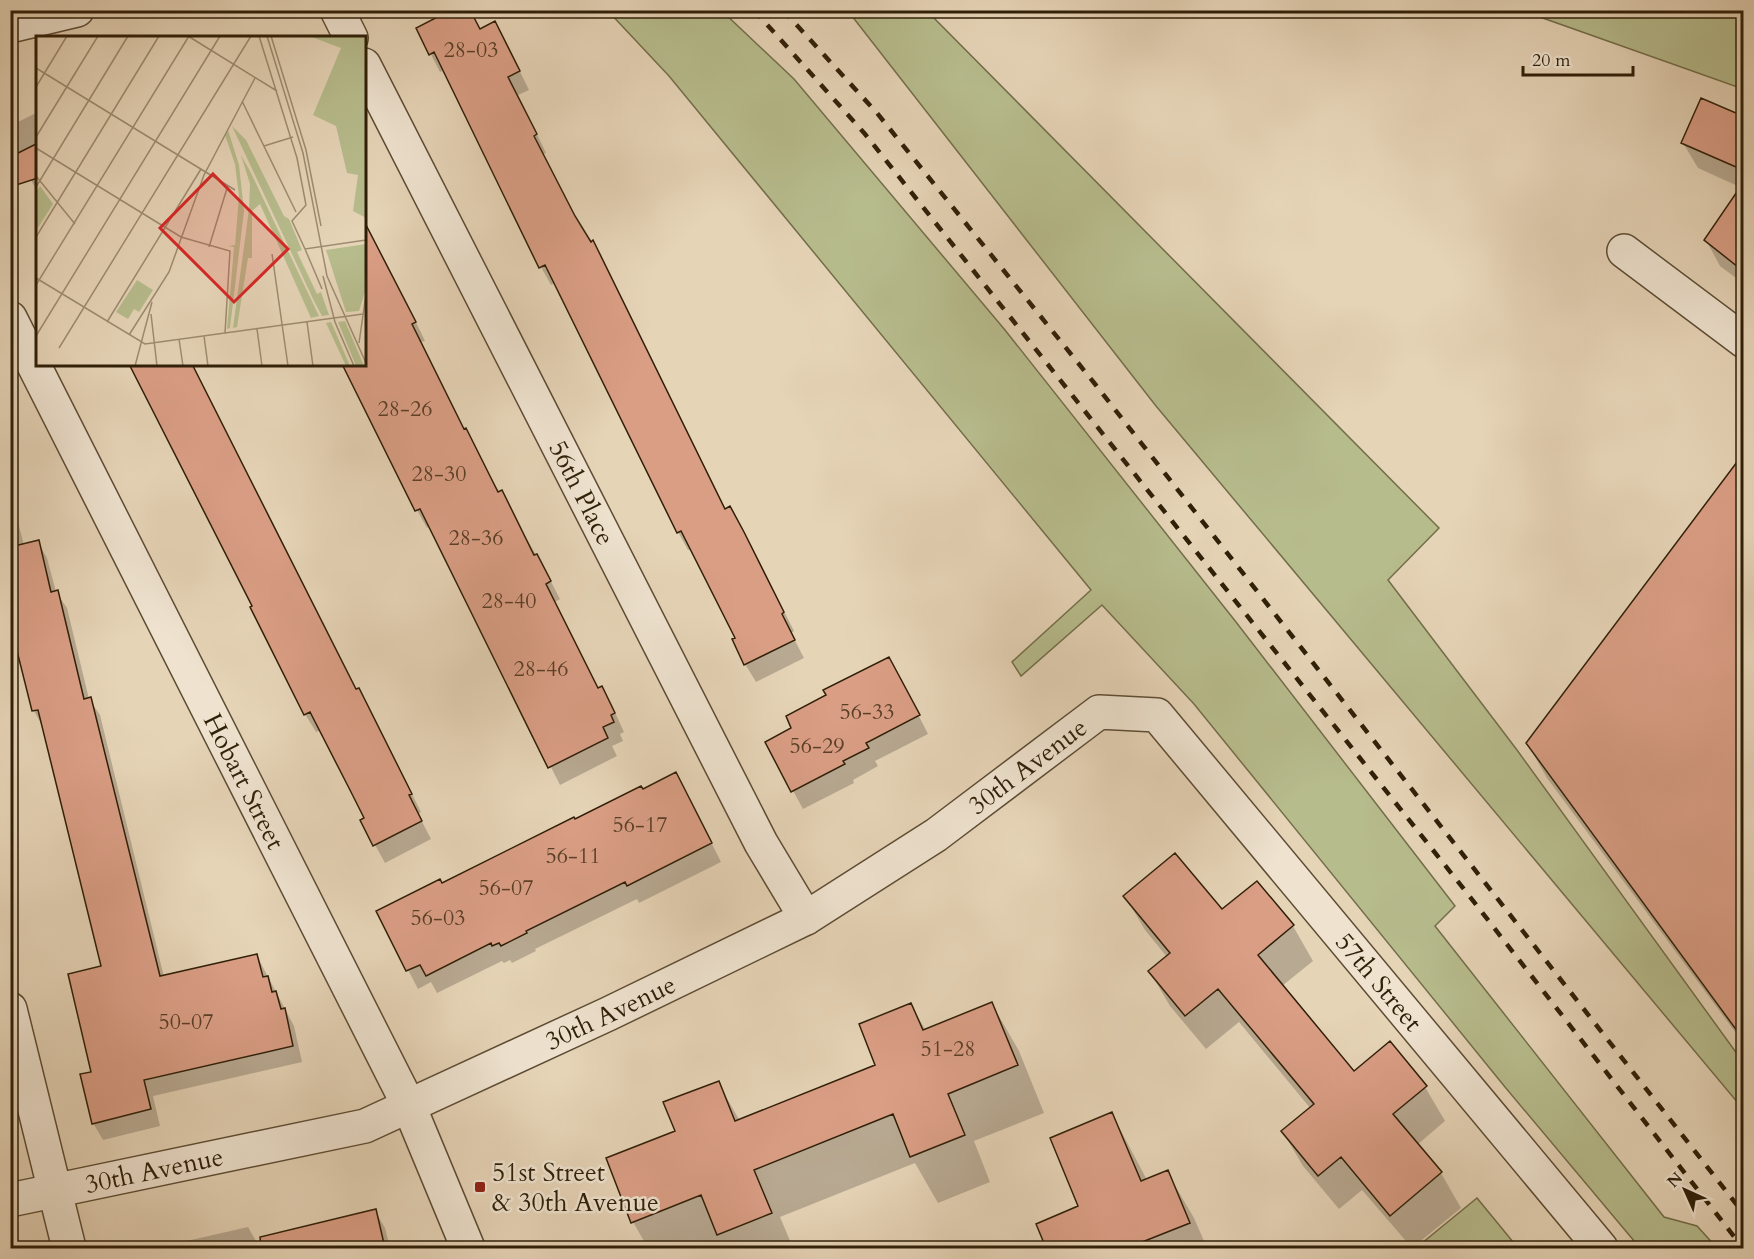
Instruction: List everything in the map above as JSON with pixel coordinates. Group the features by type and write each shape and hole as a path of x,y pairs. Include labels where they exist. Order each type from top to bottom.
{"street":[{"path":"10,26 77,10"},
{"path":"337,10 350,36"},
{"name":"56th Place","path":"366,69 765,851 806,918"},
{"path":"1624,251 1743,340"},
{"name":"Hobart Street","path":"10,318 410,1106 468,1248"},
{"name":"30th Avenue","path":"10,1200 365,1126 608,1014 806,918 936,835 1099,711 1157,715"},
{"name":"57th Street","path":"1157,715 1601,1248"},
{"path":"10,1009 69,1248"}],"green space":[{"path":"608,11 722,11 794,79 1005,330 1236,622 1455,906 1435,926 1664,1217 1697,1226 1717,1248 1640,1248 1505,1087 1194,704 1102,605 1021,676 1012,662 1091,590 669,76"},
{"path":"848,11 927,11 1439,528 1388,580 1517,750 1743,1062 1743,1109 1156,406"},
{"path":"1523,11 1718,11 1743,20 1743,89"},
{"path":"1477,1198 1518,1248 1416,1248"}],"building":[{"path":"451,10 470,10 480,29 495,21 520,71 508,77 537,134 534,136 575,216 591,242 593,240 725,509 730,506 744,532 784,612 782,614 795,640 744,665 732,639 735,638 681,531 677,533 545,265 539,268 434,52 429,55 416,28"},
{"path":"1701,98 1743,116 1743,170 1681,143"},
{"path":"36,144 36,179 10,187 10,157"},
{"path":"1743,183 1743,271 1704,240"},
{"path":"366,225 416,322 412,324 464,429 466,428 498,492 502,490 534,555 537,554 551,581 546,584 598,688 602,686 615,713 611,715 614,722 603,727 608,738 548,768 420,509 415,511 343,366 366,366"},
{"path":"130,366 193,366 356,689 359,688 412,794 409,795 422,821 373,846 360,820 364,818 351,792 310,712 304,715 250,607 252,606"},
{"path":"1743,454 1743,1039 1526,743"},
{"path":"39,540 51,592 58,590 84,699 91,697 160,976 257,954 263,977 268,976 272,992 276,991 281,1009 285,1008 293,1046 144,1080 151,1109 92,1124 80,1074 91,1072 68,974 101,966 38,710 32,711 10,623 10,547"},
{"path":"889,657 920,715 866,743 869,748 843,761 845,764 791,792 765,742 791,728 786,716 826,695 823,690"},
{"path":"676,772 712,843 627,886 625,882 526,931 527,933 501,946 499,943 492,946 491,943 426,976 420,965 406,971 376,911 440,879 442,883 574,817 575,819 641,786 643,789"},
{"path":"1175,853 1222,909 1257,881 1294,925 1258,955 1354,1071 1390,1041 1427,1086 1393,1114 1442,1172 1390,1216 1341,1157 1318,1176 1281,1131 1314,1104 1218,989 1185,1016 1148,971 1170,953 1123,896"},
{"path":"992,1002 1018,1065 948,1094 965,1135 910,1157 893,1114 754,1170 772,1213 717,1235 701,1195 631,1223 606,1158 675,1131 663,1102 719,1081 735,1121 875,1065 859,1024 911,1003 923,1030"},
{"path":"1112,1112 1141,1181 1168,1170 1190,1223 1127,1248 1046,1248 1036,1224 1078,1206 1050,1138"},
{"path":"376,1209 385,1248 261,1248 260,1237"}],"railway":[{"path":"754,10 865,134 1467,893 1743,1248"},
{"path":"783,10 877,113 1095,384 1744,1214"}],"place":[{"name":"51st Street & 30th Avenue","path":"480,1187"}]}
